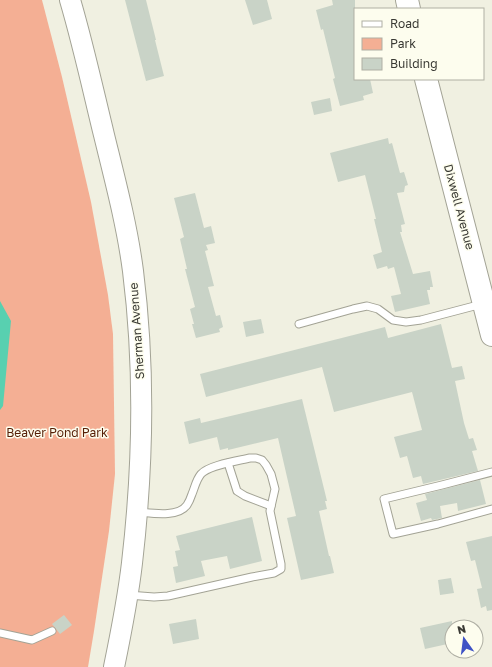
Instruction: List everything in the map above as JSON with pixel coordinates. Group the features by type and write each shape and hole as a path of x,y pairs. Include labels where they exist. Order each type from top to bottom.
{"main road":[{"name":"Sherman Avenue","path":"70,0 120,198 133,270 137,314 141,395 140,470 128,595 114,667"},
{"name":"Dixwell Avenue","path":"426,80 492,335"}],"lane":[{"path":"299,324 367,306 378,309 393,320 406,322 421,320 484,304"},
{"path":"128,595 154,597 168,596 274,573 280,569 281,564 270,511 275,488 271,474 262,460 250,458 210,467 201,473 187,506 174,513 137,512"},
{"path":"228,463 237,491 245,496 271,506"},
{"path":"492,472 384,499 393,534 438,524 492,509"},
{"path":"0,633 32,640 52,631"}],"green space":[{"name":"Beaver Pond Park","path":"0,0 42,0 62,77 91,202 108,295 113,334 115,474 109,531 88,667 0,667"}],"shaded area":[{"path":"0,301 11,321 3,406 0,410"}],"building":[{"path":"125,0 146,0 164,76 146,81"},
{"path":"245,0 267,0 272,19 253,25"},
{"path":"332,0 355,0 354,80 370,80 373,93 363,96 364,100 340,106 323,29 321,30 316,10 333,5"},
{"path":"330,98 332,111 314,115 311,102"},
{"path":"388,138 389,144 392,143 400,173 404,172 408,185 405,186 404,192 397,193 405,224 401,225 402,232 400,232 413,274 430,271 433,287 430,287 430,290 427,290 430,304 395,312 391,296 401,294 394,267 388,269 387,266 377,269 373,255 382,252 374,219 376,219 365,175 338,182 330,153"},
{"path":"195,193 204,228 211,226 215,243 206,245 208,250 205,251 214,286 208,287 216,316 220,315 223,327 219,329 220,332 196,338 190,309 195,307 185,269 187,269 180,239 184,237 174,198"},
{"path":"261,319 264,333 246,337 243,322"},
{"path":"441,324 452,368 462,366 465,379 455,381 469,439 473,438 477,450 472,451 478,471 423,484 421,476 413,478 407,456 400,458 394,437 422,430 412,392 334,412 322,367 206,397 200,374 385,327 388,338"},
{"path":"302,399 327,501 325,501 327,509 319,511 334,573 301,580 287,518 296,516 278,438 228,450 228,448 220,450 217,437 189,444 184,422 200,418 201,423"},
{"path":"480,480 486,504 458,511 457,503 440,506 442,518 432,520 431,518 421,521 416,503 427,500 425,494"},
{"path":"252,517 262,561 230,569 227,556 201,561 205,576 176,583 173,567 178,566 175,551 180,550 176,536"},
{"path":"492,536 492,610 487,611 486,606 481,608 477,589 482,588 475,560 471,561 466,542"},
{"path":"451,578 454,593 440,595 438,580"},
{"path":"64,615 72,625 60,634 52,624"},
{"path":"196,619 199,639 173,644 169,624"},
{"path":"444,623 444,645 425,649 420,628"}]}
